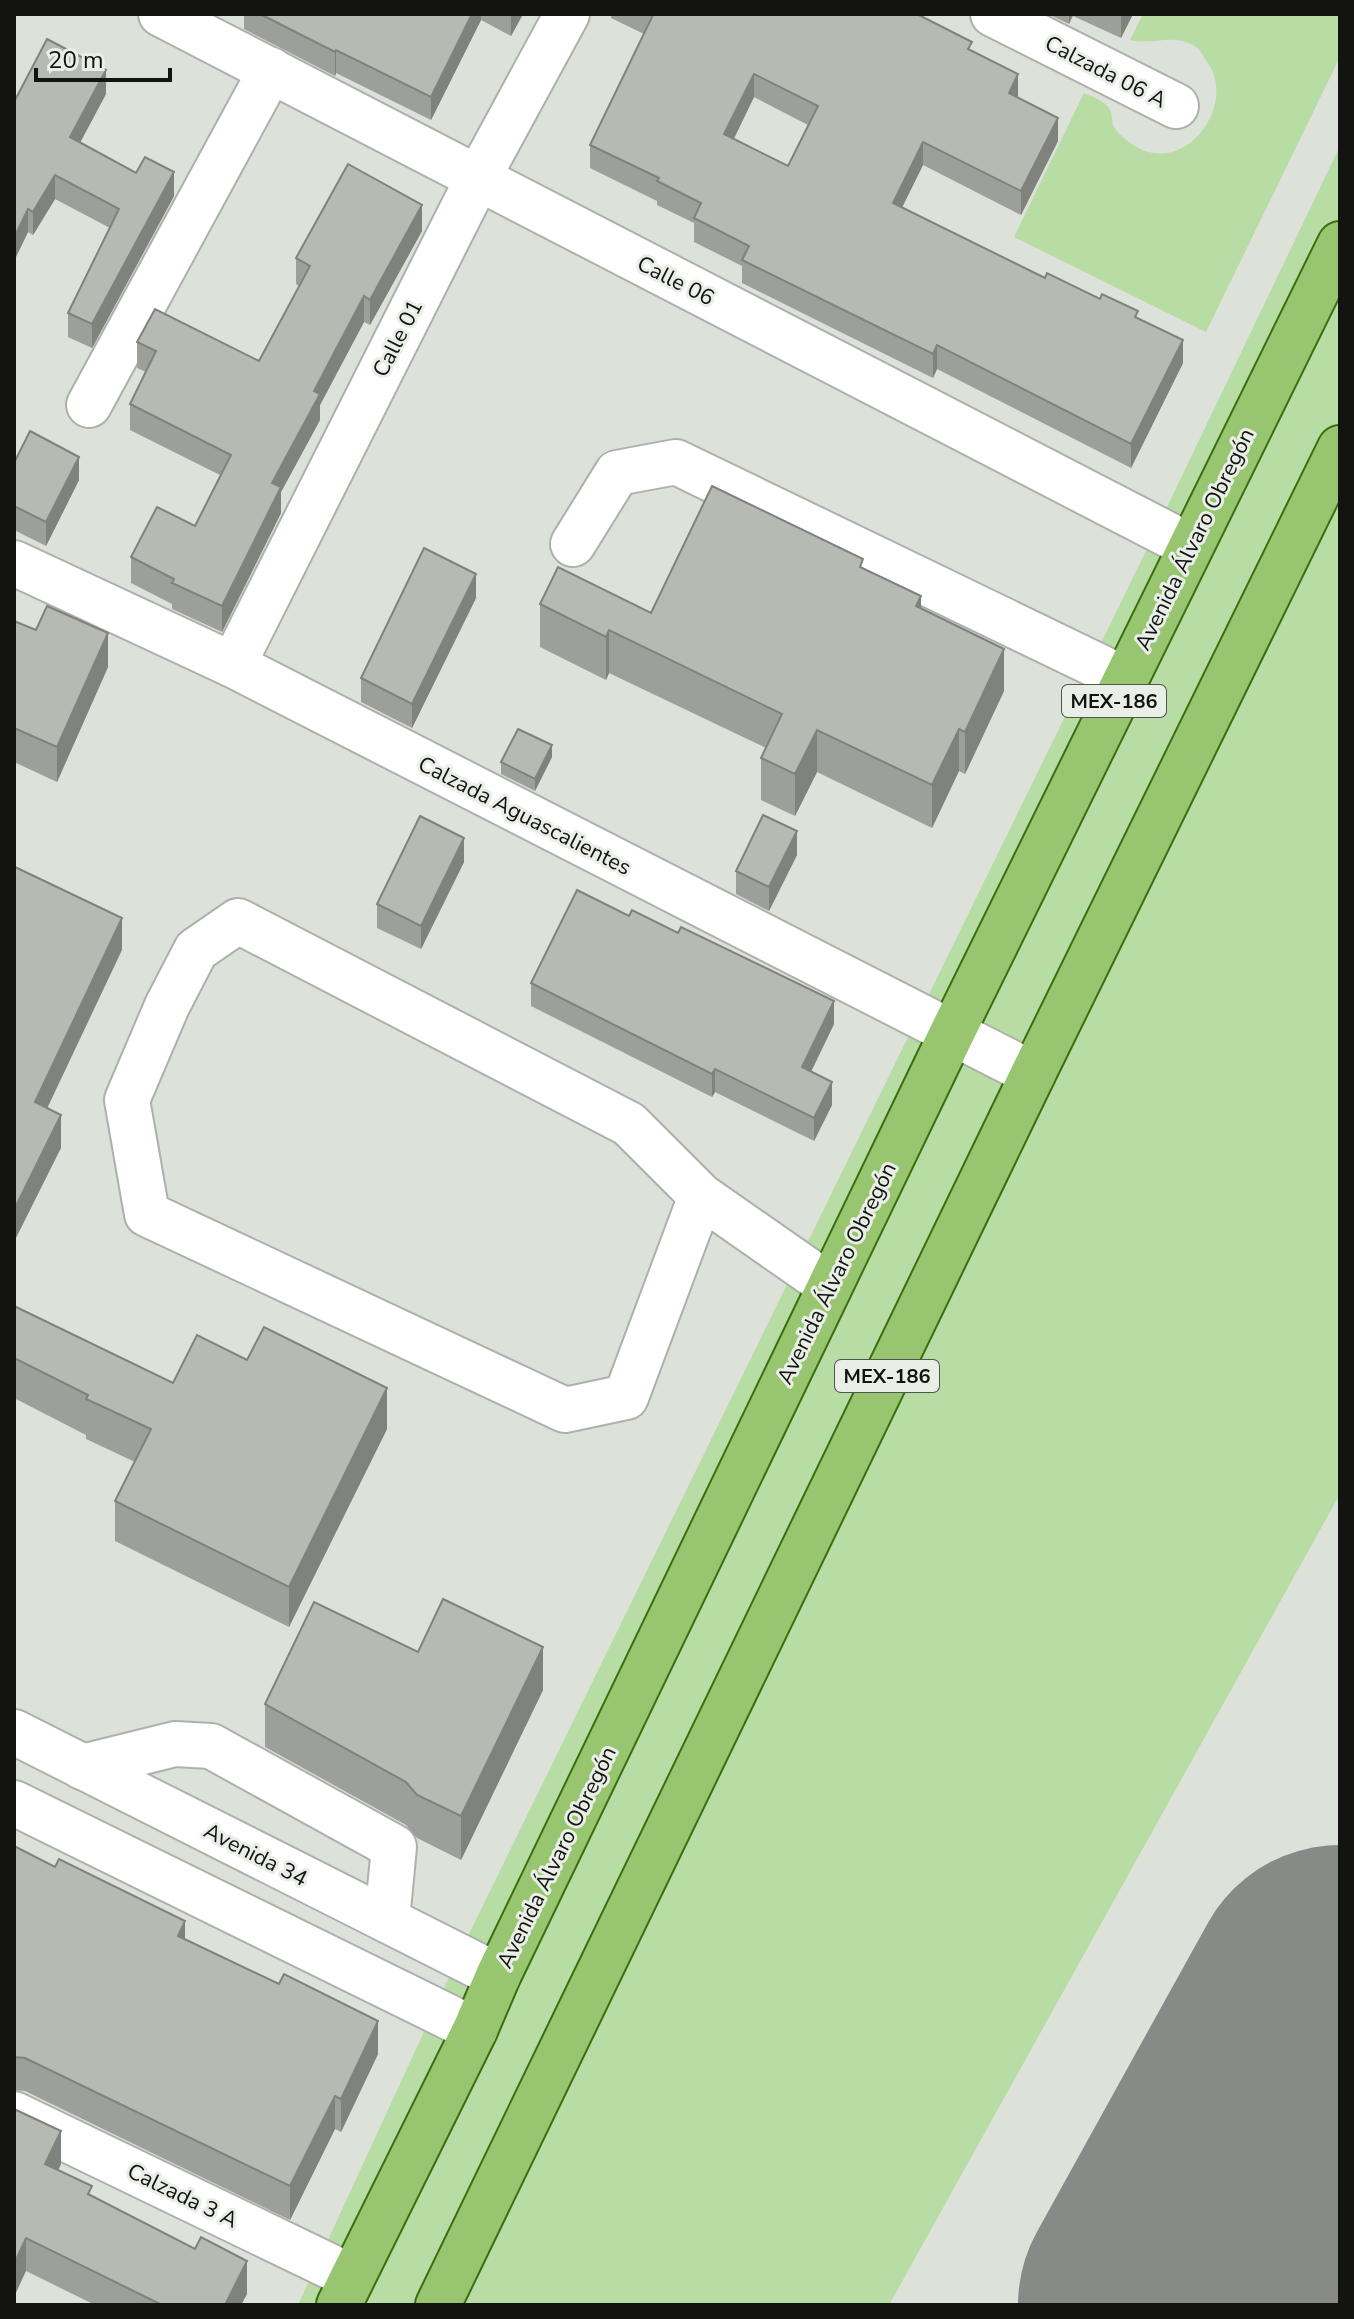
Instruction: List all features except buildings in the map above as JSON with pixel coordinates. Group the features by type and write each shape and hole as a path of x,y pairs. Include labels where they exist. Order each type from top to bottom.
{"main road":[{"name":"Avenida Álvaro Obregón","path":"345,2291 475,2030 498,1976 952,1033 1340,244"},
{"name":"MEX-186","path":"438,2305 1033,1074 1340,448"}],"street":[{"name":"Calle 06","path":"161,14 1190,546"},
{"name":"Calle 01","path":"233,665 478,178 567,14"},
{"name":"Calzada 06 A","path":"993,14 1176,106"},
{"path":"89,405 271,70"},
{"path":"573,544 617,473 676,462 1125,679"},
{"name":"Calzada Aguascalientes","path":"14,563 233,665 1033,1074"},
{"path":"701,1196 626,1397 565,1410 147,1214 127,1100 167,1006 196,950 238,921 629,1124 701,1196 830,1286"},
{"name":"Avenida 34","path":"14,1732 498,1976"},
{"path":"82,1767 175,1744 211,1746 394,1847 387,1920"},
{"path":"14,1803 475,2030"},
{"path":"137,1863 165,1808"},
{"name":"Calzada 3 A","path":"14,2114 345,2291"}],"green space":[{"path":"1143,14 1340,14 1340,57 1206,332 1014,237 1084,93 1108,107 1113,125 1120,135 1145,151 1166,153 1182,148 1206,125 1216,93 1214,77 1207,62 1197,48 1179,40 1130,40"},
{"path":"1340,146 1340,1494 889,2305 298,2305 470,1932 1146,551"}],"taxiway":[{"path":"1175,2305 1190,2266"}],"runway":[{"path":"1169,2305 1340,1996"}]}
